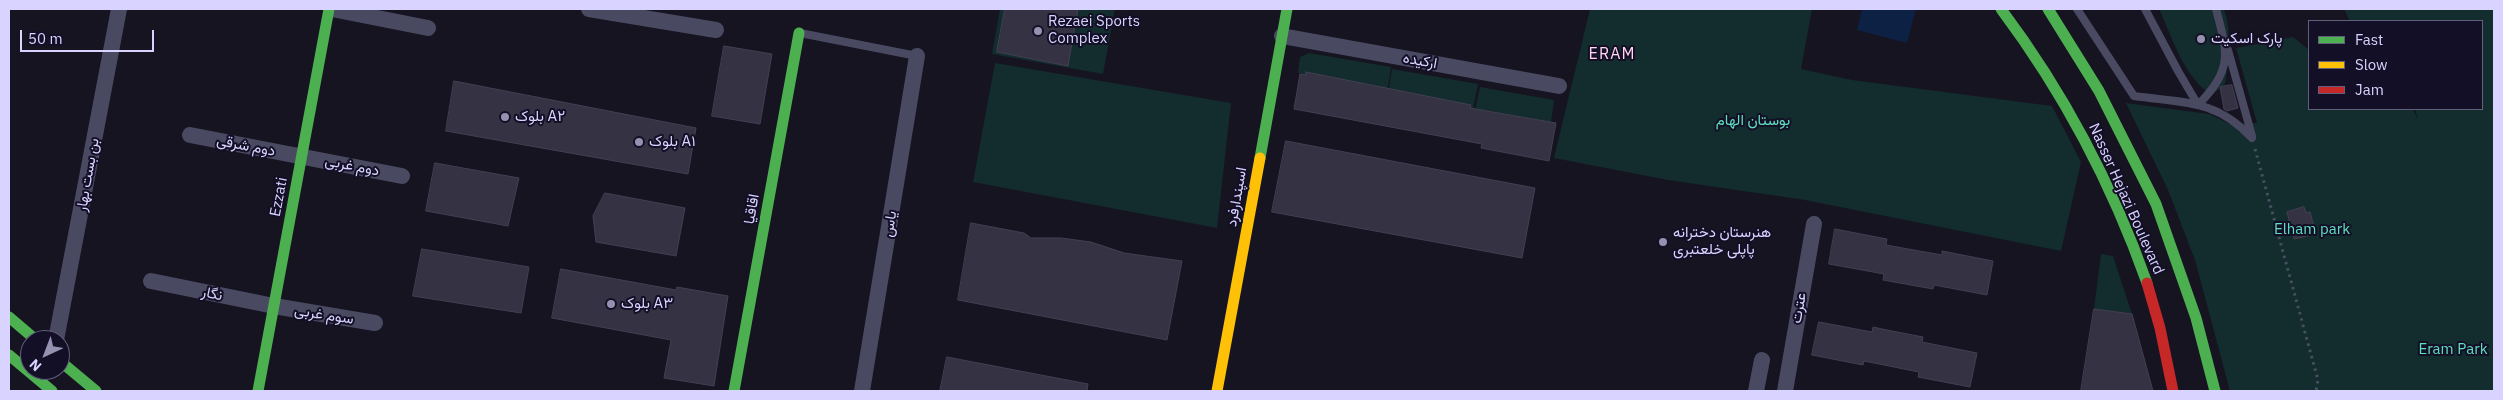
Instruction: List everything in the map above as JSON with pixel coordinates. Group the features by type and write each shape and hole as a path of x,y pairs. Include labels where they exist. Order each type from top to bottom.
{"main road":[{"name":"Ezzati","path":"258,391 331,9"},
{"name":"اسپندارفرد","path":"1216,391 1286,9"},
{"name":"Nasser Hejazi Boulevard","path":"2001,9 2059,94 2090,148 2150,292 2173,391"},
{"name":"Nasser Hejazi Boulevard","path":"2048,9 2099,91 2156,204 2196,318 2215,391"},
{"name":"اقاقیا","path":"734,391 798,32"},
{"path":"9,317 24,330"},
{"path":"9,355 52,391"},
{"path":"70,369 96,391"}],"street":[{"name":"بن بست بهار","path":"58,330 118,9"},
{"path":"331,9 428,28"},
{"path":"589,9 716,30"},
{"name":"ارکیده","path":"1282,36 1559,86"},
{"name":"یاس","path":"862,391 918,56"},
{"name":"دوم شرقی","path":"190,135 302,156"},
{"name":"دوم غربی","path":"302,156 402,176"},
{"name":"عترت","path":"1785,391 1814,224"},
{"name":"نگار","path":"151,281 274,306"},
{"name":"سوم غربی","path":"274,306 375,323"},
{"path":"1756,391 1762,360"}],"lane":[{"path":"2077,9 2134,96 2198,105 2219,111 2237,122 2252,138"},
{"path":"2145,9 2178,72 2198,105"},
{"path":"2216,9 2252,138"},
{"path":"798,32 918,56"},
{"path":"2198,105 2214,88 2223,68 2226,46"}],"path":[{"path":"2252,138 2318,380 2316,391"}],"green space":[{"path":"1000,9 1115,9 1103,74 992,54"},
{"name":"بوستان الهام","path":"1590,9 1812,9 1801,69 1852,80 2052,106 2081,162 2061,251 1805,200 1668,180 1554,158"},
{"name":"پارک اسکیت","path":"2159,9 2224,9 2228,27 2229,56 2225,84 2212,95 2202,88 2186,68"},
{"name":"Elham park","path":"2344,9 2494,9 2494,391 2230,391 2195,260 2168,190 2126,103 2209,114 2230,124 2257,123 2236,48 2293,37 2308,49 2308,110 2413,110 2418,120 2415,110 2483,110 2483,20 2350,20"},
{"path":"1309,53 1391,67 1387,93 1382,88 1300,74 1298,72 1300,57"},
{"path":"995,63 1231,103 1217,228 973,182"},
{"path":"1392,69 1478,84 1473,109 1470,109 1470,105 1396,91 1388,93"},
{"path":"1480,87 1554,100 1551,122 1485,110 1479,115 1475,110"},
{"path":"2101,254 2113,256 2132,314 2094,309"}],"water":[{"path":"1862,9 1916,9 1907,43 1857,30"}],"building":[{"name":"Rezaei Sports Complex","path":"1005,9 1078,9 1068,66 997,52"},
{"path":"724,46 772,54 760,124 712,116"},
{"path":"1306,72 1471,105 1470,108 1556,123 1549,161 1481,148 1482,144 1294,109 1300,74 1306,75"},
{"path":"454,81 696,128 688,174 446,131"},
{"path":"2232,85 2238,108 2227,111 2224,109 2220,87"},
{"path":"1286,141 1535,188 1522,258 1272,212"},
{"path":"435,163 519,178 508,226 426,211"},
{"path":"605,193 685,208 676,256 596,242 593,216"},
{"path":"2304,207 2306,213 2310,212 2316,234 2294,239 2287,212"},
{"path":"971,223 1024,233 1031,238 1061,238 1091,242 1124,253 1182,261 1167,340 958,300"},
{"path":"1835,229 1887,239 1886,245 1942,255 1942,251 1993,261 1987,295 1934,285 1933,289 1883,280 1884,274 1829,264"},
{"path":"422,249 529,267 521,313 413,296"},
{"path":"561,269 676,290 677,287 728,296 714,386 664,378 671,340 552,318"},
{"path":"2094,309 2132,314 2153,391 2081,391"},
{"path":"1819,322 1872,332 1873,327 1923,337 1922,342 1977,353 1970,387 1918,377 1919,372 1864,361 1863,365 1812,355"},
{"path":"947,357 1088,384 1087,391 940,391"}],"traffic: fast":[{"path":"258,391 329,9"},
{"path":"1260,158 1287,9"},
{"path":"2001,9 2045,73 2084,140 2118,210 2147,283"},
{"path":"2048,9 2099,91 2156,204 2196,318 2215,391"},
{"path":"734,391 799,33"},
{"path":"9,317 24,330"},
{"path":"9,355 52,391"},
{"path":"70,369 96,391"}],"traffic: slow":[{"path":"1217,391 1260,158"}],"traffic: jam":[{"path":"2147,283 2160,328 2173,391"}],"place":[{"name":"Rezaei Sports Complex","path":"1038,31"},
{"name":"پارک اسکیت","path":"2201,39"},
{"name":"بلوک A۲","path":"505,117"},
{"name":"بلوک A۱","path":"639,142"},
{"name":"هنرستان دخترانه پاپلی خلعتبری","path":"1663,242"},
{"name":"بلوک A۳","path":"611,304"}],"district":[{"name":"ERAM","path":"1612,54"}],"park label":[{"name":"Eram Park","path":"2453,350"}]}
